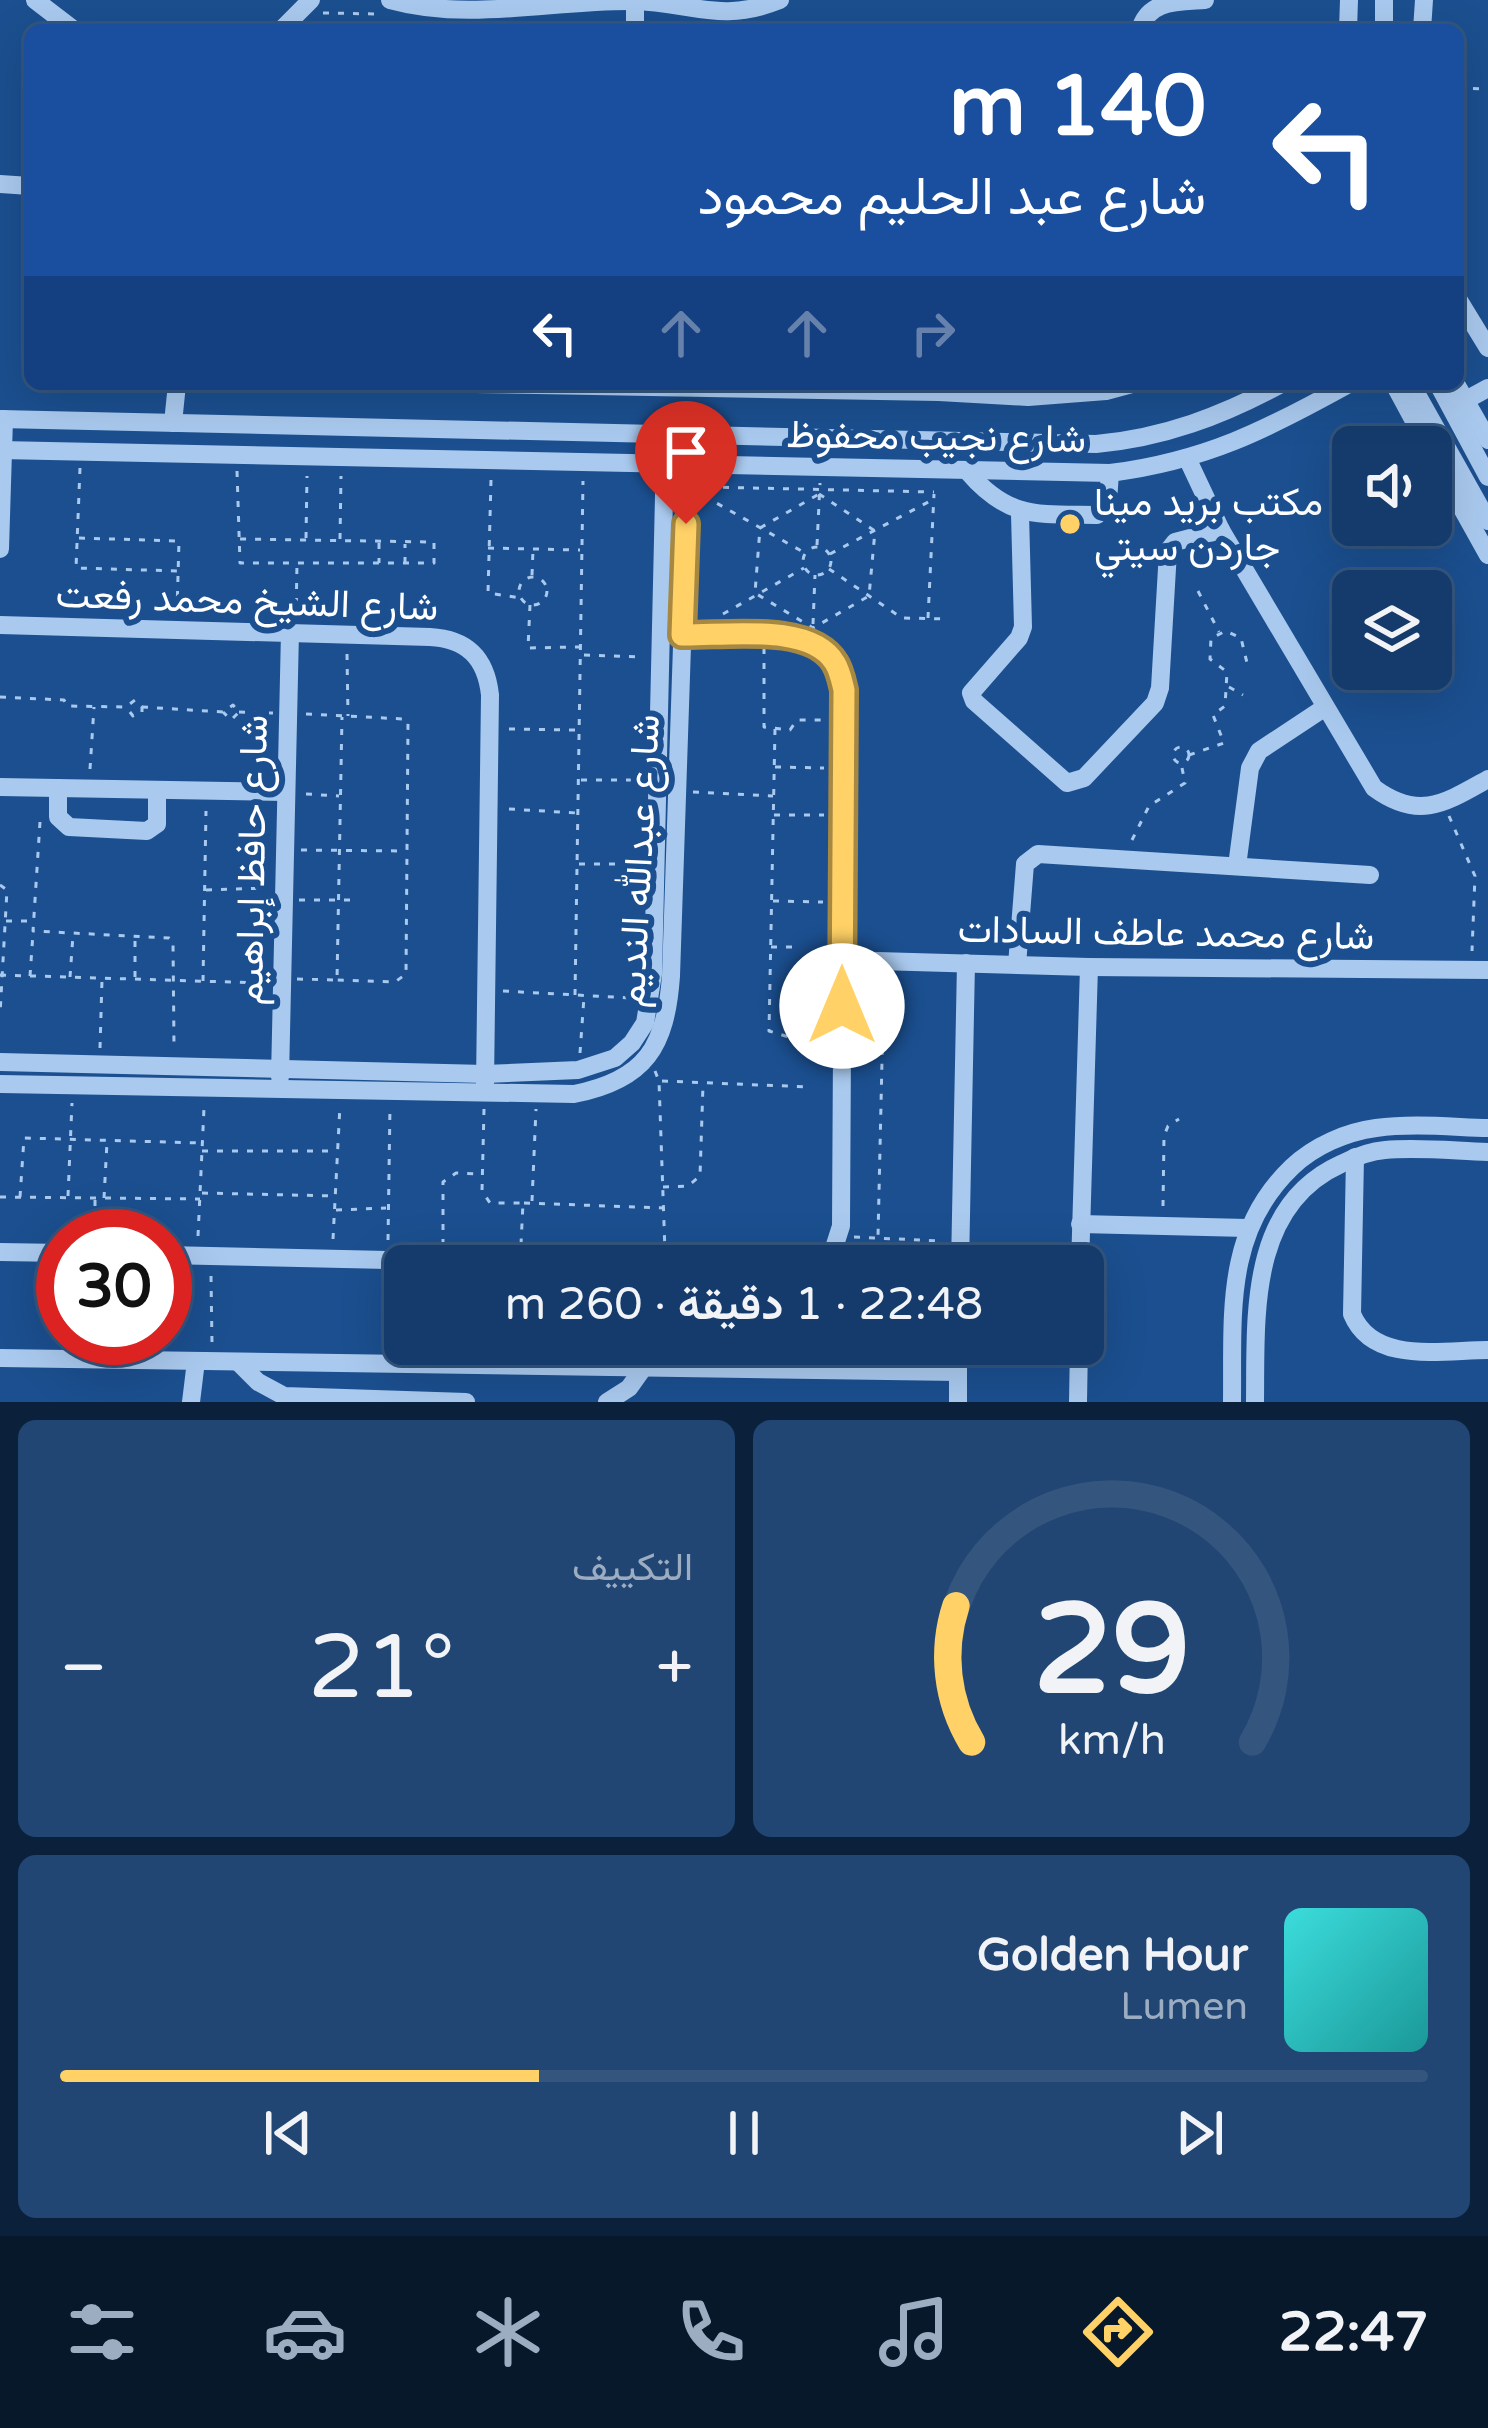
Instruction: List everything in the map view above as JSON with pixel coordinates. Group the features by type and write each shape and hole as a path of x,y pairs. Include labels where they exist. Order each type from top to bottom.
{"street":[{"path":"34,0 68,24"},
{"path":"390,0 415,20 635,0 722,22 780,0"},
{"path":"1141,24 1159,4 1205,0"},
{"path":"1464,309 1488,348"},
{"path":"1488,388 1461,392 1488,440"},
{"path":"173,423 176,390"},
{"path":"957,390 1028,398 1112,390"},
{"name":"شارع نجيب محفوظ","path":"2,418 1096,444 1173,431 1269,390"},
{"name":"شارع نجيب محفوظ","path":"1,450 1110,473 1188,460 1281,422 1338,390"},
{"path":"1397,390 1416,426"},
{"path":"1414,390 1488,521"},
{"path":"1441,390 1488,477"},
{"path":"0,549 2,418"},
{"name":"شارع عبدالله النديم","path":"0,1062 485,1074 578,1070 615,1058 632,1043 645,1023 651,1000 665,436"},
{"name":"شارع عبدالله النديم","path":"0,1084 574,1094 602,1089 628,1076 649,1057 663,1031 671,976 689,436"},
{"path":"1188,460 1220,530 1374,788 1407,806 1444,803 1488,779"},
{"path":"968,472 995,499 1020,514 1097,515 1108,500 1110,473"},
{"path":"1452,491 1488,555"},
{"path":"1020,514 1023,627 971,694 1067,783 1084,778 1155,703 1160,688 1168,551 1175,542 1220,530"},
{"name":"شارع الشيخ محمد رفعت","path":"0,625 448,638 466,645 480,658 488,676 489,729 485,1095"},
{"name":"شارع حافظ إبراهيم","path":"279,1089 293,632"},
{"path":"661,635 813,636 837,665 844,690 844,768 840,1237 836,1245"},
{"path":"1237,866 1250,768 1259,751 1324,708"},
{"path":"0,787 286,793"},
{"path":"50,788 58,817 69,827 147,831 157,824 157,790"},
{"path":"1017,965 1025,864 1032,856 1370,875"},
{"name":"شارع محمد عاطف السادات","path":"842,960 1479,970"},
{"path":"960,1242 966,963"},
{"path":"1080,1245 1089,967"},
{"path":"1232,1402 1236,1272 1247,1228 1279,1180 1304,1156 1337,1138 1375,1128 1488,1128"},
{"path":"1255,1402 1260,1275 1279,1218 1298,1194 1319,1174 1382,1150 1488,1152"},
{"path":"1355,1157 1352,1314 1359,1330 1372,1343 1389,1348 1488,1350"},
{"path":"1080,1224 1247,1228"},
{"path":"0,1252 36,1253"},
{"path":"192,1256 384,1260"},
{"path":"0,1358 36,1359"},
{"path":"192,1361 384,1364"},
{"path":"191,1402 204,1361"},
{"path":"238,1362 259,1392 466,1402"},
{"path":"482,1365 958,1372"},
{"path":"958,1365 958,1402"},
{"path":"1078,1365 1078,1402"},
{"path":"607,1402 629,1388 644,1367"}],"path":[{"path":"312,8 415,20"},
{"path":"81,451 76,568 178,571"},
{"path":"236,454 239,539 240,563 434,562 434,542 239,539"},
{"path":"306,540 307,456"},
{"path":"340,541 341,457"},
{"path":"492,460 488,592 521,598 530,605"},
{"path":"575,995 583,462"},
{"path":"817,547 820,468"},
{"path":"687,487 934,492 928,619"},
{"path":"687,487 805,554"},
{"path":"760,528 819,491"},
{"path":"819,491 875,530"},
{"path":"830,554 934,500"},
{"path":"755,593 760,528"},
{"path":"813,636 869,596 875,530"},
{"path":"77,538 179,541 176,629"},
{"path":"379,541 379,563"},
{"path":"405,542 405,563"},
{"path":"805,554 817,547"},
{"path":"817,547 830,554"},
{"path":"488,548 582,550"},
{"path":"532,577 533,550"},
{"path":"804,568 805,554"},
{"path":"829,569 830,554"},
{"path":"293,632 297,563"},
{"path":"723,614 804,568"},
{"path":"804,568 815,575"},
{"path":"829,569 902,618 948,619"},
{"path":"815,575 829,569"},
{"path":"813,636 815,575"},
{"path":"521,598 520,584 532,577 541,579 547,592 544,600 530,605"},
{"path":"1198,591 1219,632"},
{"path":"755,593 813,636"},
{"path":"530,605 528,648 581,646"},
{"path":"1181,764 1189,755 1224,743 1213,715 1225,706 1229,687 1227,672 1214,665 1208,652 1211,638 1219,632 1241,638 1248,667"},
{"path":"337,980 347,634"},
{"path":"765,635 762,723 793,729 800,719 844,721"},
{"path":"581,655 661,658"},
{"path":"1229,687 1244,695"},
{"path":"0,697 64,700 67,706 94,707 126,707 135,700 142,707 223,712 232,705 238,712 408,722 404,980 2,975"},
{"path":"88,789 94,707"},
{"path":"126,707 134,716 142,707"},
{"path":"223,712 231,720 238,712"},
{"path":"489,729 580,730"},
{"path":"776,729 769,1031 789,1037"},
{"path":"1122,859 1149,806 1185,783 1181,764 1173,759 1174,750 1182,746 1189,755"},
{"path":"775,767 844,768"},
{"path":"580,780 657,781"},
{"path":"30,976 50,788"},
{"path":"203,981 206,791"},
{"path":"677,792 775,796"},
{"path":"286,793 340,796"},
{"path":"1444,803 1475,876 1479,970"},
{"path":"488,808 579,813"},
{"path":"774,815 843,815"},
{"path":"285,850 407,851"},
{"path":"578,864 655,864"},
{"path":"0,885 7,890 0,1011"},
{"path":"204,890 357,900"},
{"path":"773,901 843,902"},
{"path":"6,921 33,921"},
{"path":"33,931 173,941 175,1066"},
{"path":"70,977 73,933"},
{"path":"135,936 135,979"},
{"path":"771,947 792,947"},
{"path":"99,1064 103,978"},
{"path":"486,990 651,1000"},
{"path":"578,1070 584,995"},
{"path":"842,1006 878,1006 884,1016 878,1237"},
{"path":"662,1245 659,1081 810,1087"},
{"path":"663,1187 688,1186 700,1175 703,1083"},
{"path":"68,1198 73,1086"},
{"path":"204,1088 200,1196 204,1361"},
{"path":"332,1259 340,1091"},
{"path":"391,1092 392,1245"},
{"path":"532,1203 536,1094"},
{"path":"485,1095 482,1191 490,1203 663,1208"},
{"path":"1163,1226 1164,1136 1168,1126 1179,1119"},
{"path":"20,1197 24,1138 202,1143"},
{"path":"104,1198 107,1140"},
{"path":"202,1151 337,1151"},
{"path":"443,1245 443,1182 456,1173 483,1174"},
{"path":"0,1197 335,1196"},
{"path":"95,1198 95,1209"},
{"path":"522,1245 523,1203"},
{"path":"334,1210 389,1208"},
{"path":"840,1237 960,1242"}],"place":[{"name":"مكتب بريد مينا جاردن سيتي","path":"1070,524"}],"route":[{"path":"686,524 682,635 786,636 824,650 837,665 844,690 842,1006"}]}
